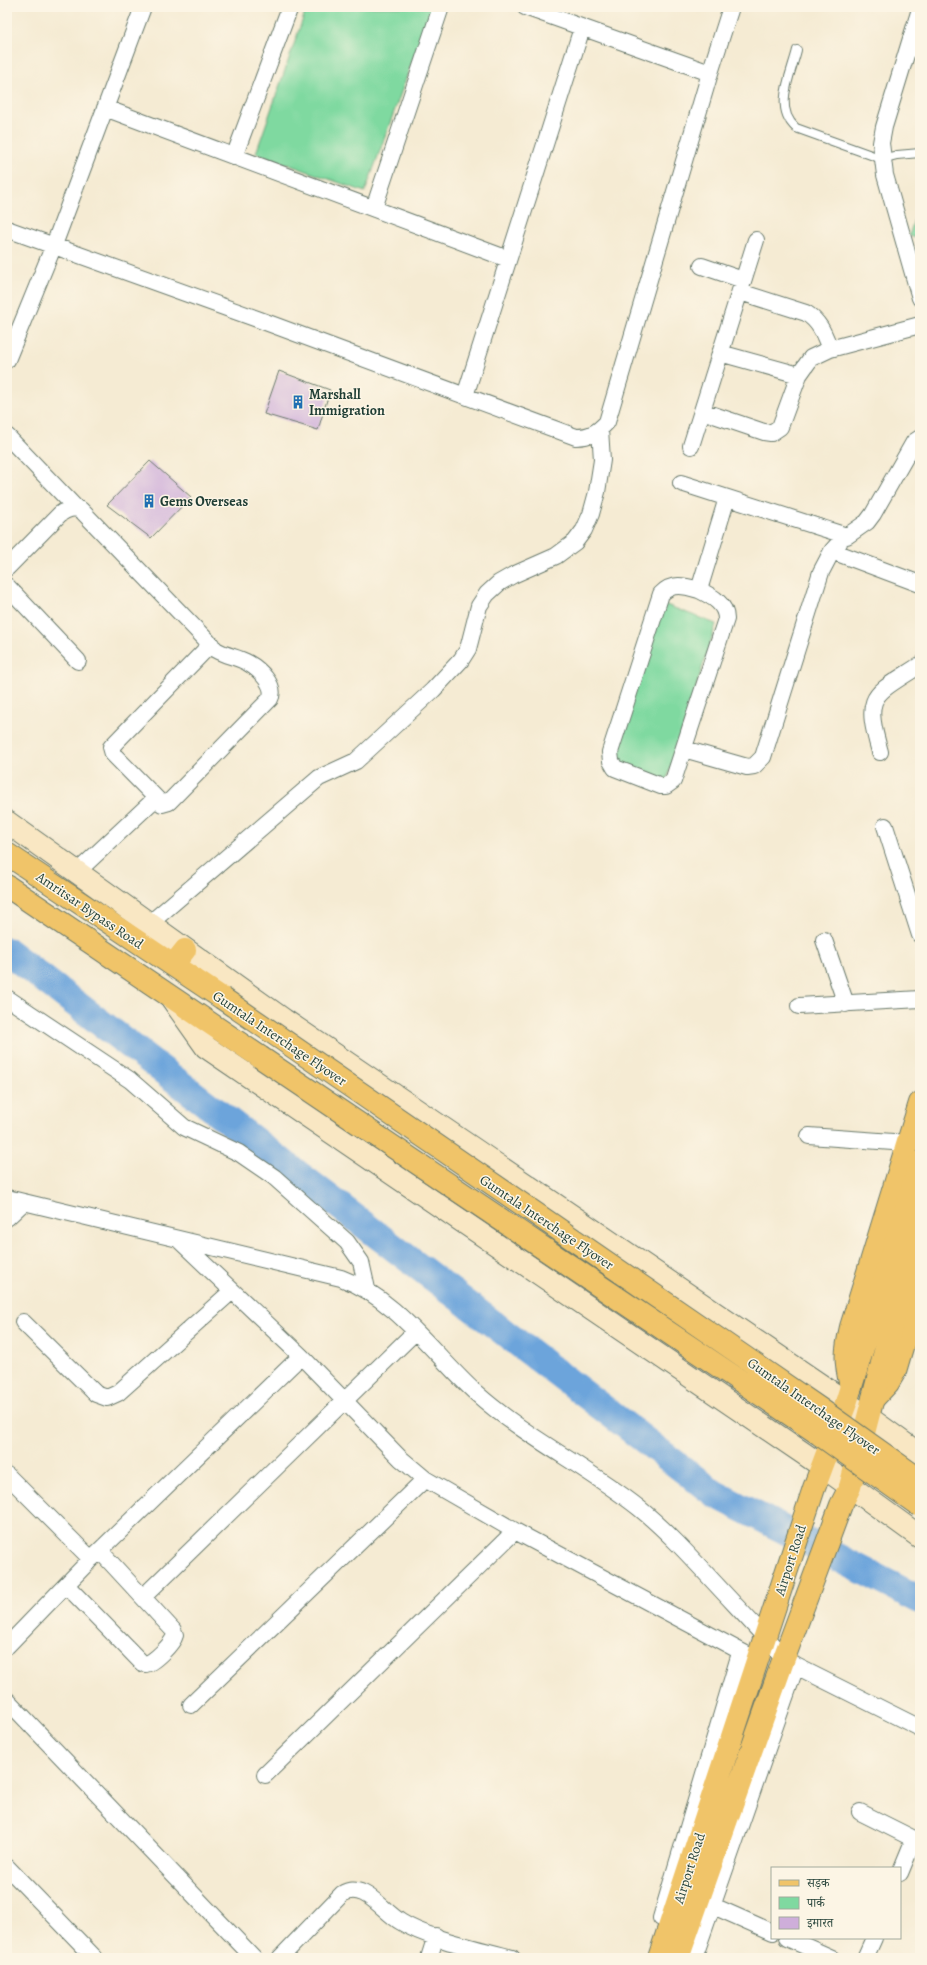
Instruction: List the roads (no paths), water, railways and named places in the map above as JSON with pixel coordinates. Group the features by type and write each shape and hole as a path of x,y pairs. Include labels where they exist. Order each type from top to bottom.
{"main road":[{"name":"Amritsar Bypass Road","path":"7,854 179,957"},
{"name":"Amritsar Bypass Road","path":"7,886 172,998"},
{"name":"Gumtala Interchage Flyover","path":"179,957 222,998 820,1409 920,1480"},
{"name":"Gumtala Interchage Flyover","path":"172,998 819,1434 920,1506"},
{"path":"849,1395 845,1351 851,1327 920,1103"},
{"name":"Airport Road","path":"659,1958 748,1656 764,1636 814,1488 849,1395 920,1162"},
{"name":"Airport Road","path":"678,1958 790,1662 801,1612 845,1496 871,1409 920,1216"},
{"path":"871,1409 895,1372 920,1286"}],"street":[{"path":"7,360 54,244 143,7"},
{"path":"234,157 290,7"},
{"path":"374,208 441,7"},
{"path":"525,7 710,73"},
{"path":"7,229 54,244 576,437 584,437 600,429 606,422 731,7"},
{"path":"920,9 884,127 881,143 882,160 920,298"},
{"path":"465,396 582,28"},
{"path":"106,108 508,259"},
{"path":"691,446 756,240"},
{"path":"702,266 741,286 806,313 817,322 830,349"},
{"path":"702,411 771,433 775,431 782,423 799,376 811,358 830,349 920,325"},
{"path":"720,353 799,376"},
{"path":"149,924 319,778 356,761 433,690 468,649 479,606 487,594 499,583 513,575 556,556 576,542 584,530 591,514 597,492 602,460 600,429"},
{"path":"7,436 211,644 227,656 252,666 270,684 272,696 169,802 162,804 113,754 111,747 211,644"},
{"path":"684,749 747,767 754,766 763,757 821,572 832,551 847,536 867,522 873,514 914,442 920,438"},
{"path":"681,483 847,536"},
{"path":"699,590 727,498"},
{"path":"7,568 60,514 76,508"},
{"path":"832,551 920,584"},
{"path":"680,585 699,590 720,603 726,614 726,619 673,781 666,786 661,786 616,768 610,757 661,594 673,586 680,585"},
{"path":"7,586 78,661"},
{"path":"880,752 872,724 871,712 878,694 887,686 920,665"},
{"path":"76,873 156,798"},
{"path":"7,822 149,924 179,957 284,1020 871,1409 920,1455"},
{"path":"885,826 920,935"},
{"path":"824,940 846,1004"},
{"path":"7,998 130,1080 184,1127 239,1154 274,1177 347,1242 361,1262 367,1289"},
{"path":"172,998 206,1047 822,1466 845,1496 920,1537"},
{"path":"798,1006 920,999"},
{"path":"809,1136 907,1143"},
{"path":"7,1198 341,1278 367,1289 386,1304 476,1393 510,1420 621,1494 654,1521 691,1557 790,1662 920,1728"},
{"path":"7,1218 23,1203"},
{"path":"178,1240 301,1356 400,1458 424,1479 515,1531 748,1656 649,1958"},
{"path":"23,1322 96,1394 107,1398 118,1393 232,1291"},
{"path":"143,1597 415,1332"},
{"path":"7,1646 95,1555 301,1356"},
{"path":"7,1475 143,1597 173,1630 175,1635 173,1641 148,1664 139,1661 66,1585"},
{"path":"191,1705 424,1479"},
{"path":"265,1775 515,1531"},
{"path":"694,1958 790,1662"},
{"path":"7,1700 254,1958"},
{"path":"860,1812 917,1840 901,1871"},
{"path":"7,1867 95,1958"},
{"path":"280,1958 342,1894 354,1889 366,1895 401,1922 436,1936 512,1958"},
{"path":"711,1905 771,1932"},
{"path":"429,1958 436,1936"},
{"path":"789,1939 832,1958"},
{"path":"866,1958 874,1939"}],"lane":[{"path":"797,50 784,99 784,109 790,123 796,128 882,160 897,155 920,153"}],"waterway":[{"path":"7,951 715,1494 920,1600"}],"place":[{"name":"Marshall Immigration","path":"298,402"},
{"name":"Gems Overseas","path":"149,501"}]}
